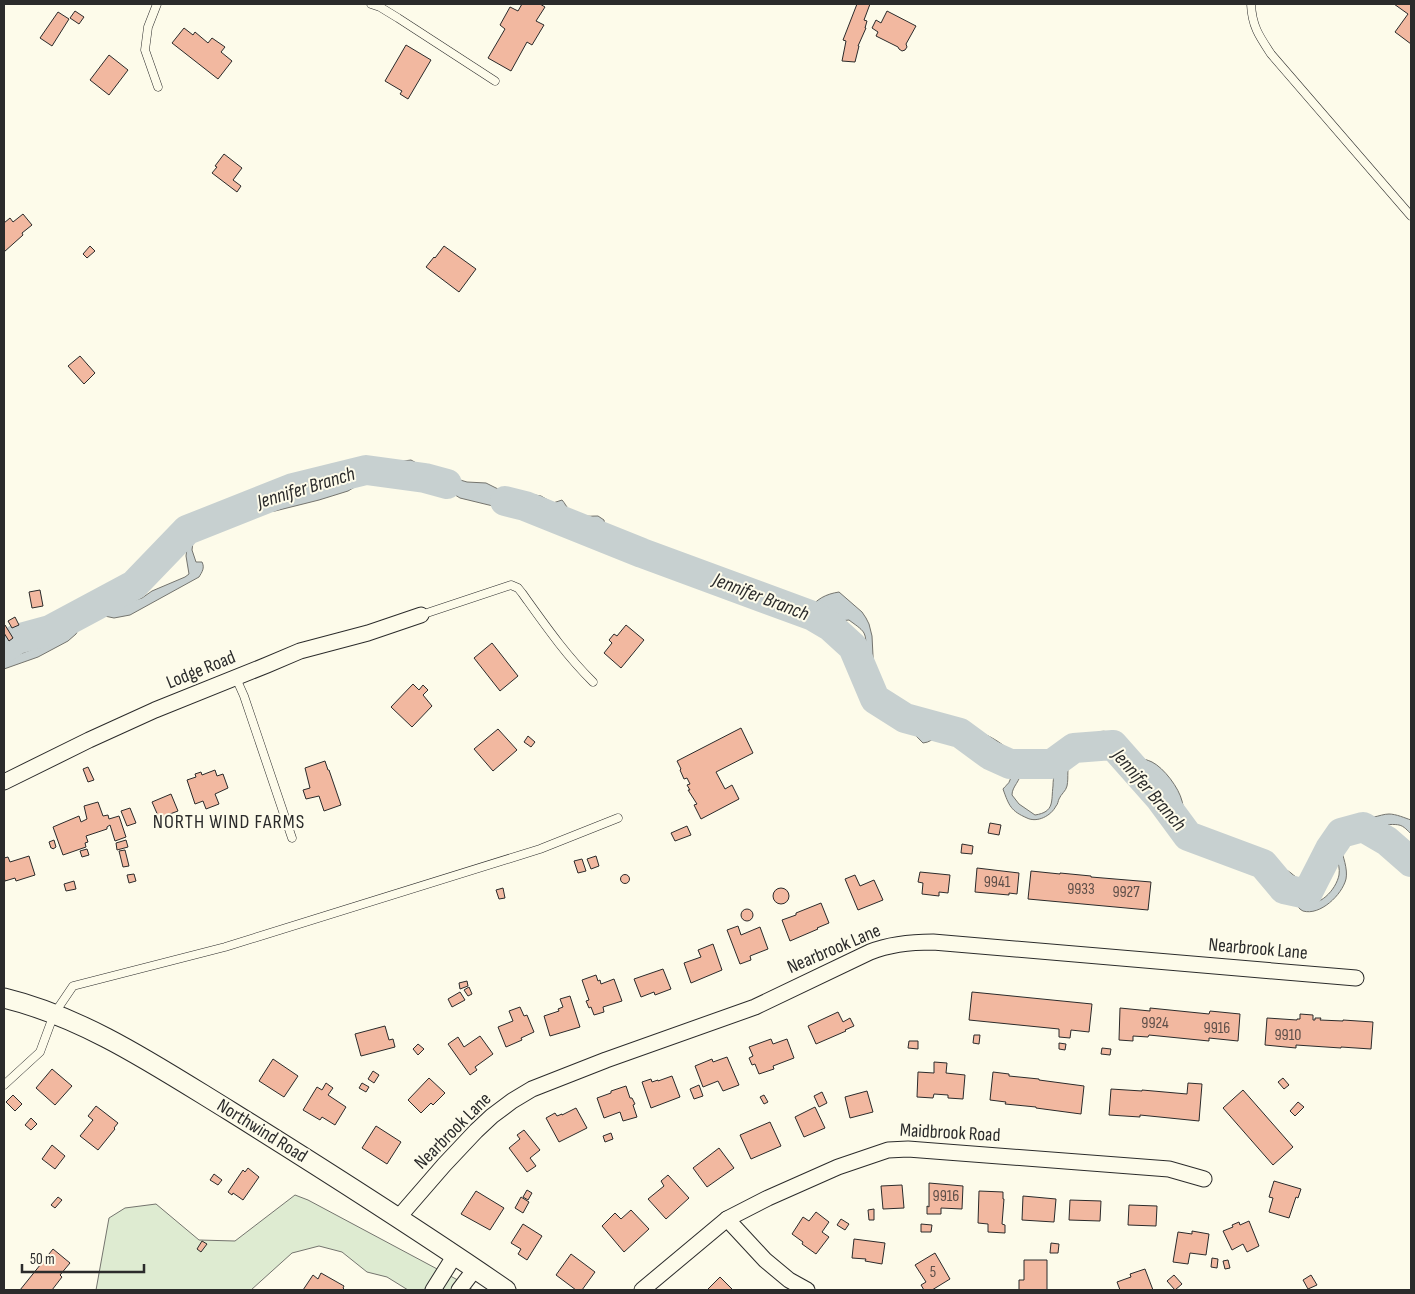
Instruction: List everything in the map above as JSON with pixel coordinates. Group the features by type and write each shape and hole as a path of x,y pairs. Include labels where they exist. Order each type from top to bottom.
{"street":[{"name":"Lodge Road","path":"4,782 155,710 300,651 421,616"},
{"name":"Nearbrook Lane","path":"398,1218 476,1131 512,1101 532,1090 606,1060 755,1007 885,946 933,942 1356,978"},
{"name":"Northwind Road","path":"4,998 31,1005 54,1014 117,1044 176,1078 398,1218 506,1290"},
{"name":"Maidbrook Road","path":"642,1290 727,1219 768,1198 838,1167 888,1150 901,1149 1037,1158 1170,1169 1204,1180"},
{"path":"727,1219 765,1260 789,1280 807,1290"},
{"path":"433,1290 455,1255"},
{"path":"459,1290 475,1269"}],"lane":[{"path":"157,4 148,28 146,50 158,87"},
{"path":"371,4 398,18 495,81"},
{"path":"1251,4 1252,17 1258,34 1271,54 1411,216"},
{"path":"421,616 511,585 518,588 558,644 577,667 593,682"},
{"path":"236,678 244,696 292,838"},
{"path":"4,1085 40,1052 54,1014 72,986 243,942 540,849 618,818"}],"green space":[{"path":"295,1195 308,1200 469,1286 472,1290 408,1290 387,1277 367,1272 342,1252 319,1246 292,1253 251,1290 96,1290 109,1218 125,1208 156,1204 199,1240 235,1241"}],"shaded area":[{"name":"Jennifer Branch","path":"411,460 431,471 449,474 467,482 486,483 498,489 541,496 553,503 562,500 573,513 583,516 598,516 604,520 605,529 609,531 629,534 652,547 662,548 675,554 681,553 714,574 747,588 761,602 783,610 795,612 809,610 822,598 839,592 862,612 869,624 872,636 875,695 885,713 909,720 922,721 930,719 940,723 964,726 999,742 1014,755 1021,771 1020,778 1013,789 1012,795 1019,804 1035,815 1046,811 1051,805 1054,774 1062,758 1094,735 1104,731 1110,734 1121,748 1152,762 1166,774 1180,796 1187,831 1192,837 1256,854 1277,863 1299,880 1303,903 1315,903 1331,892 1339,875 1336,854 1337,841 1347,828 1374,817 1392,814 1411,820 1411,834 1403,826 1399,825 1382,825 1349,831 1340,846 1346,871 1344,885 1329,903 1310,912 1300,909 1290,880 1275,866 1207,849 1198,851 1192,849 1187,844 1181,831 1173,796 1163,780 1152,770 1134,769 1115,754 1086,747 1077,751 1069,762 1068,783 1054,810 1047,816 1039,819 1027,818 1017,813 1011,807 1003,789 1009,781 1012,767 1010,758 1005,750 966,732 954,729 949,729 923,743 901,724 881,718 870,698 866,683 864,660 865,636 861,629 849,620 840,621 832,617 811,615 787,618 773,616 740,601 670,563 645,557 620,543 606,540 566,521 537,512 510,507 497,507 460,498 448,488 426,484 402,473 389,473 363,482 348,491 319,500 275,511 215,520 206,524 200,529 193,542 192,550 196,562 202,562 203,566 199,577 130,615 114,618 100,615 89,619 81,624 76,634 68,641 38,657 4,669 4,660 45,643 61,626 91,609 119,605 142,598 152,591 185,577 189,574 186,556 188,540 195,529 221,508 230,506 252,507 281,503 297,497 328,491 356,471"}],"building":[{"path":"522,4 540,4 545,7 536,21 544,25 532,45 527,42 511,71 488,58 505,29 500,25 510,7 518,11"},
{"path":"857,4 870,4 864,20 867,21 866,28 858,46 855,62 842,61 846,41 843,40"},
{"path":"1394,4 1411,4 1411,44 1395,32 1408,14"},
{"path":"75,11 84,17 79,24 70,18"},
{"path":"887,11 916,26 906,44 905,50 902,51 876,36 878,32 872,28 876,20 881,23"},
{"path":"58,12 69,19 52,46 40,38"},
{"path":"184,28 193,35 195,32 208,43 212,38 225,47 221,52 232,61 218,79 172,43"},
{"path":"406,45 431,60 408,99 400,94 402,91 385,81"},
{"path":"109,55 128,70 109,95 90,80"},
{"path":"224,154 242,168 233,180 241,186 237,192 212,173"},
{"path":"23,214 32,225 4,252 4,223 10,218 13,222"},
{"path":"90,246 95,251 87,258 83,254"},
{"path":"444,246 476,269 459,292 426,267"},
{"path":"80,356 95,373 84,384 68,366"},
{"path":"40,590 43,606 32,608 29,592"},
{"path":"15,617 19,625 12,628 8,621"},
{"path":"5,625 13,638 9,641 4,633"},
{"path":"626,625 644,640 621,668 604,653 612,643 609,640 614,634 617,636"},
{"path":"492,643 518,676 500,691 474,658"},
{"path":"413,684 419,690 423,685 428,690 423,695 432,706 412,727 391,707"},
{"path":"741,728 753,753 716,772 725,789 732,785 739,799 701,819 694,805 697,804 688,790 690,790 687,785 690,784 687,778 684,779 677,761"},
{"path":"498,729 517,750 493,771 474,749"},
{"path":"528,736 535,742 531,747 524,742"},
{"path":"325,761 341,805 324,811 319,796 306,799 303,790 310,788 305,768"},
{"path":"88,767 94,780 88,782 83,769"},
{"path":"215,770 217,776 223,774 228,788 215,794 219,804 206,809 203,801 195,804 187,780 196,777 195,774 201,772 202,775"},
{"path":"171,794 178,811 159,818 152,802"},
{"path":"98,802 103,816 108,815 109,819 119,816 126,837 115,841 110,825 107,829 86,836 88,842 85,843 86,847 63,855 53,827 79,816 81,822 87,819 84,806"},
{"path":"130,808 136,823 127,826 121,811"},
{"path":"990,823 1001,825 999,835 988,833"},
{"path":"687,826 691,835 675,841 671,833"},
{"path":"54,840 56,847 53,849 49,842"},
{"path":"126,840 128,847 117,850 116,843"},
{"path":"962,844 973,846 972,854 961,853"},
{"path":"87,849 89,855 82,857 80,851"},
{"path":"125,850 129,866 123,867 119,851"},
{"path":"29,856 35,875 16,881 15,878 5,881 4,858 8,857 10,862"},
{"path":"596,856 599,866 591,869 587,859"},
{"path":"582,859 586,871 578,873 574,861"},
{"path":"977,868 1019,873 1017,894 975,892"},
{"path":"1031,871 1151,882 1148,910 1028,899"},
{"path":"920,872 950,875 948,893 939,892 939,896 922,894 923,883 918,882"},
{"path":"134,874 136,881 129,883 127,875"},
{"path":"625,875 629,879 625,883 621,879"},
{"path":"855,875 860,886 874,880 883,900 858,910 845,879"},
{"path":"74,881 76,889 66,891 64,884"},
{"path":"503,888 505,898 499,899 496,890"},
{"path":"778,888 784,888 789,893 787,902 778,904 773,899 773,893"},
{"path":"821,903 829,923 790,941 782,920"},
{"path":"749,909 752,910 752,920 745,921 742,920 741,913 742,910"},
{"path":"738,926 741,935 760,927 768,949 750,956 751,960 740,964 727,930"},
{"path":"713,944 722,970 691,983 684,963 701,957 698,950"},
{"path":"663,969 671,989 655,995 654,992 641,997 634,979"},
{"path":"596,975 601,984 614,979 622,1001 603,1007 604,1012 594,1015 586,1001 589,1000 582,980"},
{"path":"467,981 468,986 460,989 459,983"},
{"path":"469,987 472,994 468,996 464,990"},
{"path":"460,992 465,1000 452,1007 448,999"},
{"path":"972,992 1092,1004 1089,1032 1071,1030 1070,1038 1059,1037 1059,1029 969,1020"},
{"path":"570,996 580,1027 550,1036 544,1016 559,1011 558,1009 563,1007 560,999"},
{"path":"520,1007 524,1016 527,1015 534,1032 506,1047 498,1027 513,1021 509,1011"},
{"path":"1120,1008 1150,1011 1150,1008 1209,1014 1210,1011 1240,1014 1238,1041 1209,1038 1209,1041 1149,1035 1148,1037 1133,1036 1133,1041 1119,1040"},
{"path":"838,1012 843,1022 850,1018 854,1026 816,1044 808,1026"},
{"path":"1300,1014 1313,1015 1313,1020 1321,1018 1320,1020 1373,1022 1371,1049 1296,1045 1296,1048 1265,1045 1267,1018 1297,1020 1300,1019"},
{"path":"385,1026 389,1040 393,1039 395,1047 361,1056 355,1034"},
{"path":"974,1035 980,1035 979,1044 973,1043"},
{"path":"480,1036 493,1054 475,1067 477,1070 470,1075 448,1044 458,1037 464,1047"},
{"path":"771,1039 773,1044 787,1039 794,1058 773,1066 774,1069 759,1074 755,1064 752,1065 749,1058 753,1056 749,1047"},
{"path":"909,1041 918,1041 918,1049 908,1048"},
{"path":"1059,1043 1066,1044 1065,1050 1059,1049"},
{"path":"418,1044 424,1049 418,1055 413,1049"},
{"path":"1102,1048 1111,1049 1110,1055 1101,1054"},
{"path":"727,1057 739,1085 723,1091 718,1081 703,1087 695,1066 712,1059 713,1062"},
{"path":"273,1059 298,1076 284,1097 259,1081"},
{"path":"934,1062 947,1063 946,1073 965,1075 963,1099 948,1098 948,1095 934,1094 933,1098 917,1097 918,1072 934,1073"},
{"path":"52,1069 72,1086 55,1105 36,1088"},
{"path":"373,1071 379,1075 374,1083 368,1079"},
{"path":"993,1072 1009,1074 1009,1076 1084,1086 1081,1114 1005,1104 1006,1102 990,1100"},
{"path":"672,1076 680,1097 651,1108 642,1082 651,1079 652,1082 658,1081"},
{"path":"429,1078 445,1093 433,1105 431,1103 421,1113 408,1100"},
{"path":"1283,1078 1289,1085 1284,1089 1278,1082"},
{"path":"326,1083 333,1088 328,1095 346,1107 335,1125 322,1117 320,1120 303,1110 317,1087 322,1090"},
{"path":"362,1083 369,1087 366,1092 359,1088"},
{"path":"1188,1083 1202,1084 1199,1121 1140,1115 1140,1117 1109,1115 1111,1089 1187,1094"},
{"path":"699,1085 703,1096 694,1099 690,1089"},
{"path":"626,1086 630,1098 632,1098 635,1104 633,1105 637,1117 623,1121 620,1112 604,1118 597,1098"},
{"path":"1243,1090 1293,1147 1273,1165 1223,1108"},
{"path":"867,1091 873,1112 850,1118 845,1097"},
{"path":"822,1092 827,1103 819,1107 814,1096"},
{"path":"13,1095 22,1104 15,1111 6,1102"},
{"path":"764,1095 768,1102 764,1104 760,1097"},
{"path":"1298,1102 1304,1107 1295,1116 1290,1111"},
{"path":"96,1106 118,1123 98,1150 80,1136 93,1120 88,1116"},
{"path":"815,1107 825,1128 804,1137 795,1117"},
{"path":"576,1108 587,1128 559,1142 546,1118 555,1113 557,1116 562,1115"},
{"path":"31,1118 37,1124 31,1130 25,1125"},
{"path":"770,1122 781,1146 751,1159 740,1135"},
{"path":"376,1126 401,1142 387,1164 362,1148"},
{"path":"524,1130 540,1150 530,1158 536,1166 527,1172 509,1148 520,1139 517,1135"},
{"path":"611,1133 613,1139 605,1142 603,1136"},
{"path":"52,1145 65,1156 55,1169 42,1159"},
{"path":"719,1148 734,1168 707,1187 693,1168"},
{"path":"248,1168 259,1177 243,1200 228,1192 243,1170 245,1172"},
{"path":"214,1174 222,1180 218,1185 210,1180"},
{"path":"668,1175 689,1198 666,1219 648,1199 664,1186 661,1181"},
{"path":"1274,1181 1301,1189 1298,1198 1296,1197 1289,1218 1269,1212 1273,1198 1269,1197"},
{"path":"929,1183 963,1186 962,1209 941,1208 941,1214 927,1214 927,1206 929,1207"},
{"path":"902,1185 904,1208 883,1209 881,1186"},
{"path":"527,1190 532,1193 528,1200 523,1197"},
{"path":"476,1191 504,1208 490,1230 461,1214"},
{"path":"979,1191 1003,1192 1002,1224 1005,1225 1005,1233 988,1232 988,1224 978,1223"},
{"path":"1023,1196 1056,1199 1054,1222 1022,1220"},
{"path":"58,1197 62,1200 55,1208 51,1205"},
{"path":"521,1197 529,1202 523,1213 515,1208"},
{"path":"1070,1200 1101,1201 1100,1221 1069,1220"},
{"path":"1129,1205 1157,1206 1156,1226 1128,1225"},
{"path":"874,1209 874,1220 869,1220 868,1210"},
{"path":"631,1210 649,1229 624,1252 602,1226 615,1213 621,1219"},
{"path":"816,1212 829,1222 822,1232 829,1237 816,1254 792,1234 803,1217 809,1221"},
{"path":"841,1219 849,1224 845,1230 837,1225"},
{"path":"1249,1221 1259,1246 1247,1252 1243,1244 1232,1250 1223,1231 1239,1222 1240,1225"},
{"path":"523,1224 542,1236 527,1260 518,1254 521,1249 511,1243"},
{"path":"921,1224 932,1225 931,1232 921,1232"},
{"path":"1192,1231 1209,1234 1206,1255 1190,1253 1188,1264 1173,1262 1178,1232 1192,1234"},
{"path":"854,1239 885,1243 882,1264 865,1261 866,1259 852,1258"},
{"path":"202,1241 207,1244 201,1252 197,1249"},
{"path":"1051,1243 1059,1244 1058,1253 1050,1253"},
{"path":"53,1249 70,1263 60,1275 62,1277 52,1290 20,1290"},
{"path":"935,1253 950,1279 932,1290 924,1290 921,1285 926,1282 915,1265"},
{"path":"571,1254 595,1272 582,1290 576,1290 556,1275"},
{"path":"1212,1258 1218,1259 1217,1268 1211,1267"},
{"path":"1024,1260 1047,1260 1047,1290 1019,1290 1019,1280 1024,1280"},
{"path":"1228,1260 1230,1268 1225,1269 1223,1261"},
{"path":"1145,1269 1153,1290 1120,1290 1117,1282 1131,1277 1130,1274"},
{"path":"321,1273 344,1286 345,1290 303,1290 313,1275 318,1279"},
{"path":"1174,1275 1182,1284 1175,1290 1167,1281"},
{"path":"1311,1275 1317,1285 1308,1289 1303,1280"},
{"path":"720,1277 733,1290 707,1290"}],"waterway":[{"name":"Jennifer Branch","path":"4,648 17,639 50,630 134,585 187,530 293,488 366,470 425,478 447,484"},
{"name":"Jennifer Branch","path":"505,501 525,506 642,553 813,616 830,626 853,647 875,699 905,718 960,733 990,755 1010,764 1052,764 1074,748 1113,745 1160,798 1188,836 1263,864 1284,889 1307,894 1330,849 1341,833 1363,827 1387,841 1411,862"}],"district":[{"name":"NORTH WIND FARMS","path":"229,822"}]}
